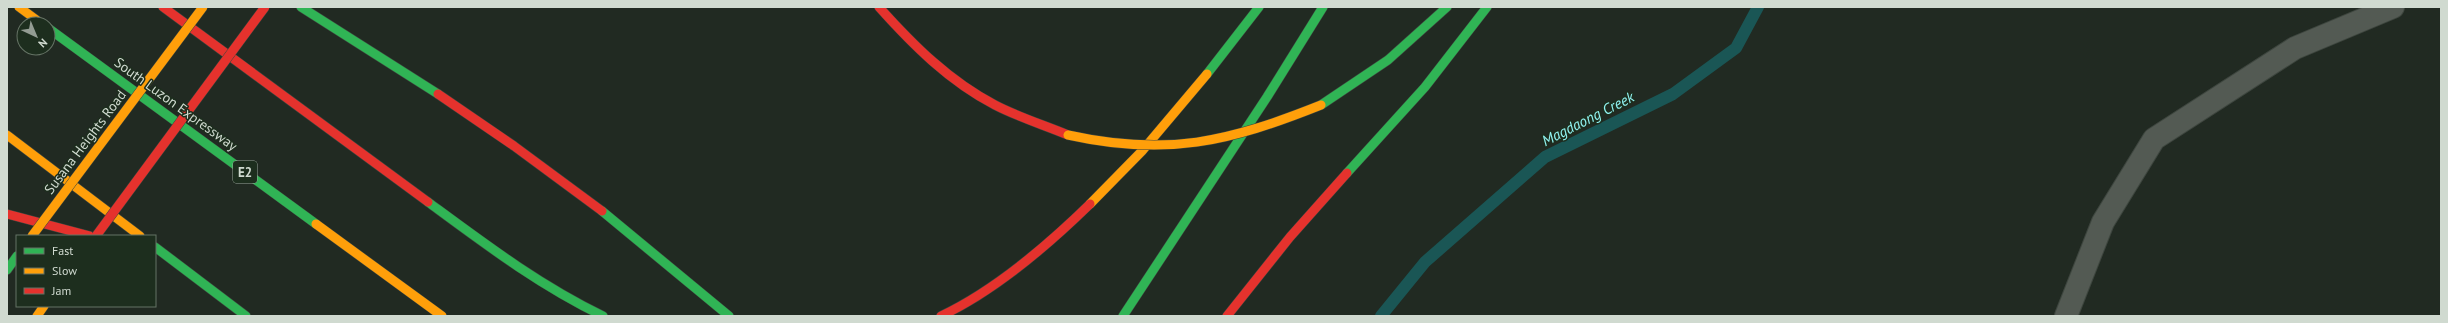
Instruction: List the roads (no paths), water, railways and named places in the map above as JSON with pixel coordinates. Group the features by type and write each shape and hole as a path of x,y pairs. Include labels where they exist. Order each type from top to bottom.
{"main road":[{"path":"19,7 31,16"},
{"path":"163,7 516,267 562,296 603,316"},
{"name":"Susana Heights Road","path":"33,235 203,7"},
{"path":"97,235 265,7"},
{"path":"301,7 470,114 637,238 729,316"},
{"path":"879,7 918,49 945,73 995,105 1068,135 1118,146 1163,148 1186,145 1258,130 1321,105 1363,81 1388,62 1447,7"},
{"path":"941,316 991,286 1030,258 1068,226 1108,187 1179,108 1259,7"},
{"path":"1123,316 1267,97 1323,7"},
{"path":"1227,316 1267,262 1452,56 1487,7"},
{"name":"South Luzon Expressway","path":"56,34 442,316"},
{"path":"7,135 139,235"},
{"path":"7,214 86,235"},
{"path":"156,248 246,316"},
{"path":"156,254 168,257"},
{"path":"7,270 16,257"},
{"path":"37,316 43,307"}],"street":[{"path":"2066,316 2103,222 2154,139 2294,48 2393,7"}],"waterway":[{"name":"Magdaong Creek","path":"1381,316 1425,262 1545,157 1673,94 1736,48 1758,7"}]}
